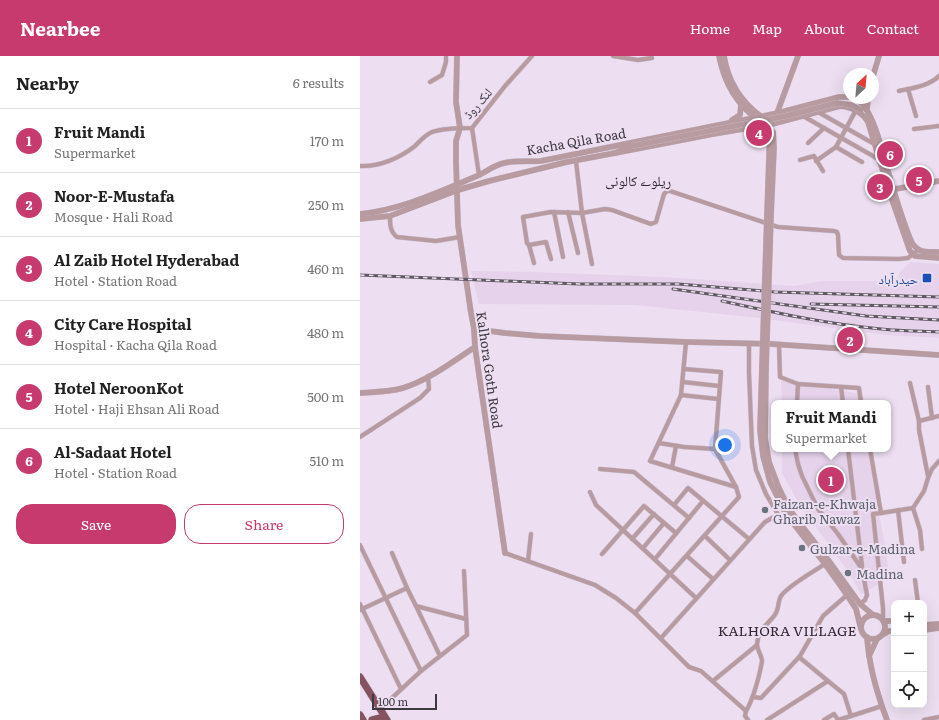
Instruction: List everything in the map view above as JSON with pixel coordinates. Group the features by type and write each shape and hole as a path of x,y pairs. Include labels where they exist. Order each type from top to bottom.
{"highway":[{"path":"360,677 386,720"},
{"path":"360,715 363,720"},
{"path":"372,720 380,718 386,720"}],"street":[{"path":"430,82 442,75 446,62 446,56"},
{"name":"Kalhora Goth Road","path":"457,56 456,102 460,128 456,141 458,225 505,553"},
{"name":"لنک روڈ","path":"360,166 369,167 385,163 406,151 433,132 460,128 472,128 505,86 532,56"},
{"path":"613,56 638,60 652,58"},
{"path":"719,56 725,76 741,105 770,125"},
{"path":"724,56 732,82 739,94 759,117"},
{"path":"798,56 778,113 769,127 769,215 764,367 760,430 763,456 770,482 786,514 825,564 856,609 861,629 867,637 868,657 887,720"},
{"path":"875,68 879,56"},
{"path":"899,91 922,85 938,78"},
{"path":"908,89 916,116"},
{"name":"Kacha Qila Road","path":"360,219 390,216 457,187 498,164 505,162 541,161 759,117 843,98"},
{"path":"612,146 629,147 786,116 837,103 851,105 862,111 870,121 879,138 891,190 906,242 912,254 939,258"},
{"path":"862,104 862,111 866,119 870,121 880,160 910,238 921,252 939,252"},
{"path":"816,161 836,147 846,128 862,111 865,104"},
{"path":"723,124 741,114 741,105"},
{"name":"Kacha Qila Road","path":"360,214 390,210 457,187 576,161 770,125 840,106 862,111"},
{"path":"818,112 876,145"},
{"path":"803,116 880,160"},
{"path":"914,129 939,126"},
{"path":"472,128 479,175"},
{"path":"808,143 824,128"},
{"path":"615,154 629,147"},
{"path":"836,147 862,162"},
{"path":"800,160 814,156 823,171"},
{"path":"576,161 582,213 592,264"},
{"path":"486,172 491,175 489,181"},
{"path":"891,190 939,181"},
{"path":"534,263 527,242 523,217 554,212 582,213 605,209 654,224 656,222 664,194 667,191 778,228 837,232 839,255 843,258 899,260 908,258 918,250"},
{"path":"554,212 564,257"},
{"path":"568,212 578,253"},
{"path":"390,216 392,234 397,237 436,240 460,237"},
{"path":"529,245 546,242 551,259"},
{"path":"474,329 540,336 779,344 939,355"},
{"path":"686,342 681,395 650,461 736,487"},
{"path":"749,343 752,439 756,470 766,494 779,516"},
{"path":"779,344 780,377 798,384 859,388 861,400"},
{"path":"360,392 390,391 402,388 428,376 475,347"},
{"path":"764,367 765,438 769,462 789,509 860,604 872,614 876,614 884,620 891,621"},
{"path":"635,613 739,497 736,487 715,449 720,372 684,369"},
{"path":"360,436 420,398 429,389 428,376"},
{"path":"683,382 719,386"},
{"path":"797,400 798,384"},
{"path":"910,384 919,421 919,430 928,476"},
{"path":"928,386 932,418"},
{"path":"841,387 843,400"},
{"path":"681,395 718,399"},
{"path":"919,421 939,416"},
{"path":"658,443 715,449"},
{"path":"672,467 676,446"},
{"path":"796,452 802,476 818,509 838,534 862,569"},
{"path":"848,452 866,595 865,600 860,604"},
{"path":"871,452 881,513"},
{"path":"884,634 886,626 884,620 884,608 873,514 913,508 924,491 928,476 939,461"},
{"path":"600,469 634,472 689,518"},
{"path":"674,505 688,488 748,539"},
{"path":"590,492 596,505 632,539 655,558 696,598"},
{"path":"655,558 703,501"},
{"path":"602,554 644,506 676,533"},
{"path":"913,508 920,530 922,549"},
{"path":"898,510 904,562"},
{"path":"632,539 654,514"},
{"path":"661,638 748,539 765,522 786,514"},
{"path":"643,548 664,523"},
{"path":"528,561 530,534"},
{"path":"705,536 730,560"},
{"path":"360,545 421,671"},
{"path":"505,553 595,585 616,598 635,613 689,667 701,671 746,711"},
{"path":"392,554 440,656"},
{"path":"687,556 713,579"},
{"path":"713,681 757,646 762,630 779,608 780,598 794,583 825,564"},
{"path":"380,708 421,671 467,635 464,571"},
{"path":"914,580 917,600"},
{"path":"361,609 407,588"},
{"path":"753,697 761,698 799,657 823,616 847,596"},
{"path":"360,604 361,609 401,689"},
{"path":"416,606 466,619"},
{"path":"861,629 862,621 868,615 872,614"},
{"path":"927,626 939,624"},
{"path":"927,630 939,628"},
{"path":"868,657 877,638 891,631"},
{"path":"867,637 877,638"},
{"path":"748,720 745,716 746,711 752,702 762,660 757,646"},
{"path":"799,657 844,694 851,716"},
{"path":"767,720 828,681"},
{"path":"824,720 834,714 838,720 882,706"},
{"path":"924,720 939,717"}],"shaded area":[{"path":"910,262 939,264 939,338 886,335 759,318 635,305 479,304 471,271 665,277 795,286 821,281 898,281 899,273"},
{"path":"781,381 863,394 864,400 782,400"},
{"path":"782,452 869,452 889,578 861,595 852,577 798,502 782,473"}],"railway":[{"path":"360,275 579,284 678,284 775,292 939,297"},
{"path":"673,289 866,316 939,320"},
{"path":"722,301 778,313 853,326 889,330 939,332"},
{"path":"811,304 939,307"}],"place":[{"name":"City Care Hospital","path":"759,133"},
{"name":"Al-Sadaat Hotel","path":"890,154"},
{"name":"Hotel NeroonKot","path":"919,180"},
{"name":"Al Zaib Hotel Hyderabad","path":"880,187"},
{"name":"حیدرآباد","path":"927,278"},
{"name":"Noor-E-Mustafa","path":"850,340"},
{"name":"Fruit Mandi","path":"831,480"},
{"name":"Faizan-e-Khwaja Gharib Nawaz","path":"765,510"},
{"name":"Gulzar-e-Madina","path":"802,548"},
{"name":"Madina","path":"848,573"}],"district":[{"name":"ریلوے کالونی","path":"638,180"},
{"name":"KALHORA VILLAGE","path":"787,630"}]}
